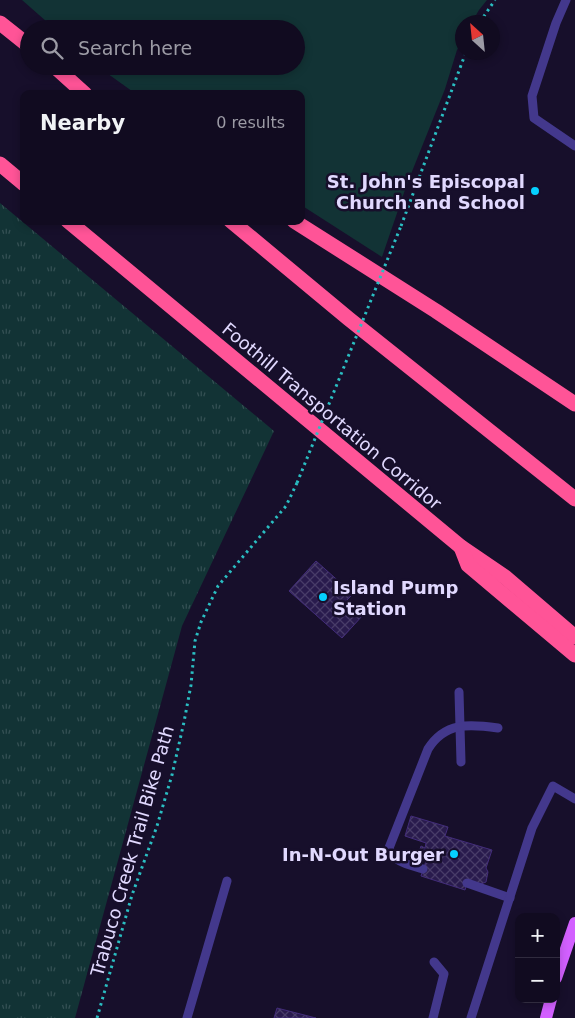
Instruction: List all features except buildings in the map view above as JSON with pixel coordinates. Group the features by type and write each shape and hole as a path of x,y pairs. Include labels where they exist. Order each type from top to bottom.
{"highway":[{"path":"0,23 20,39"},
{"path":"64,75 81,90"},
{"path":"66,75 89,90"},
{"path":"0,164 20,181"},
{"name":"Foothill Transportation Corridor","path":"73,225 461,547 505,577 575,637"},
{"path":"235,225 575,499"},
{"path":"300,225 436,311 575,404"},
{"path":"461,547 468,565 575,655"}],"main road":[{"path":"560,966 575,923"},
{"path":"546,1018 550,1003"}],"lane":[{"path":"566,0 556,23 532,96 534,118 575,146"},
{"path":"459,692 458,727 461,762"},
{"path":"423,869 395,859 389,848 428,749 434,739 458,727 475,725 498,728"},
{"path":"471,1018 532,828 553,786 575,799"},
{"path":"186,1018 227,881"},
{"path":"467,883 510,898"},
{"path":"433,1018 444,974 434,962"}],"path":[{"path":"485,15 495,0"},
{"name":"Trabuco Creek Trail Bike Path","path":"97,1018 132,895 157,826 172,775 191,684 195,641 201,622 218,586 286,506 297,483 401,226 463,60"}],"green space":[{"path":"22,0 487,0 476,15 455,15 455,56 445,89 407,184 382,257 305,208 305,90 130,90 110,75 305,75 305,20 45,20"},
{"path":"0,203 20,220 20,225 26,225 274,431 182,626 75,1018 0,1018"}],"place":[{"name":"St. John's Episcopal Church and School","path":"535,191"},
{"name":"Island Pump Station","path":"323,597"},
{"name":"In-N-Out Burger","path":"454,854"}]}
